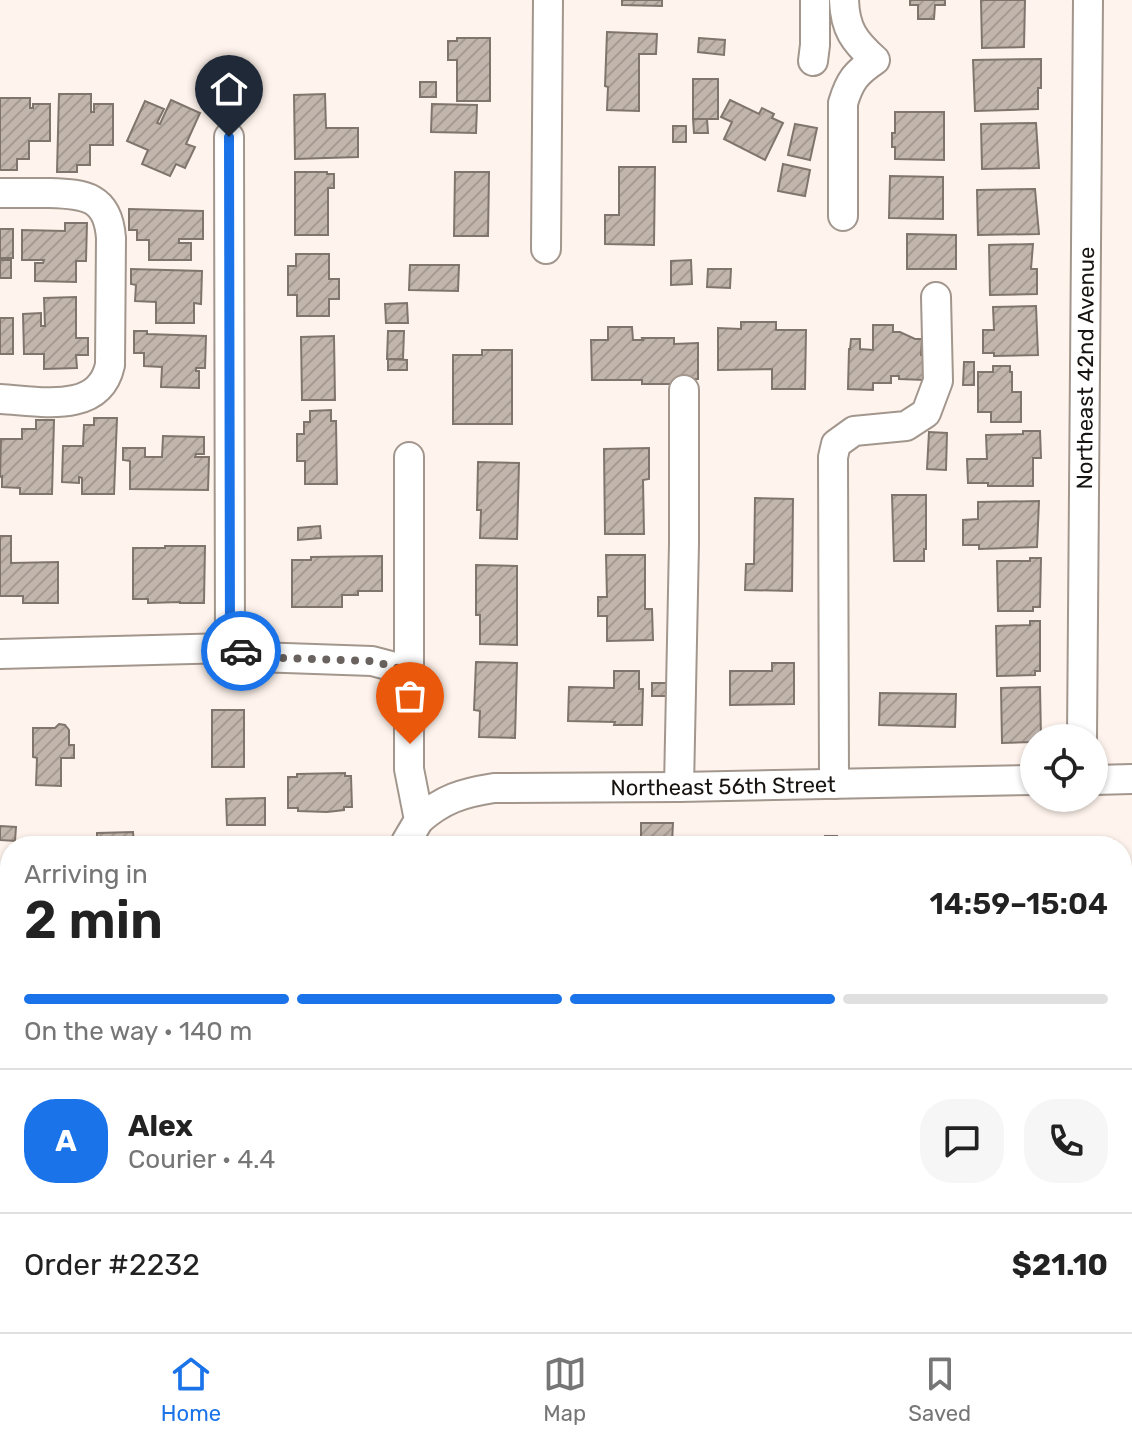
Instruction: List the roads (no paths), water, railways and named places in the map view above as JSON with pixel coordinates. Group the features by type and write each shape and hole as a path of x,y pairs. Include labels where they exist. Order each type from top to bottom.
{"street":[{"path":"546,249 548,0"},
{"path":"813,61 815,0"},
{"path":"843,216 843,103 848,86 858,72 875,60 858,45 847,27 844,0"},
{"name":"Northeast 42nd Avenue","path":"1082,724 1088,0"},
{"path":"229,137 230,648"},
{"path":"0,193 74,194 90,198 103,210 110,225 111,238 111,353 108,375 100,387 87,396 71,401 0,399"},
{"path":"834,784 833,457 836,444 854,431 906,426 926,413 938,381 936,297"},
{"path":"679,787 684,390"},
{"path":"409,457 409,769 419,820 410,836"},
{"path":"0,654 230,648 257,657 372,661 410,671"},
{"path":"1108,780 1132,779"},
{"name":"Northeast 56th Street","path":"419,820 449,799 494,788 1020,780"}]}
